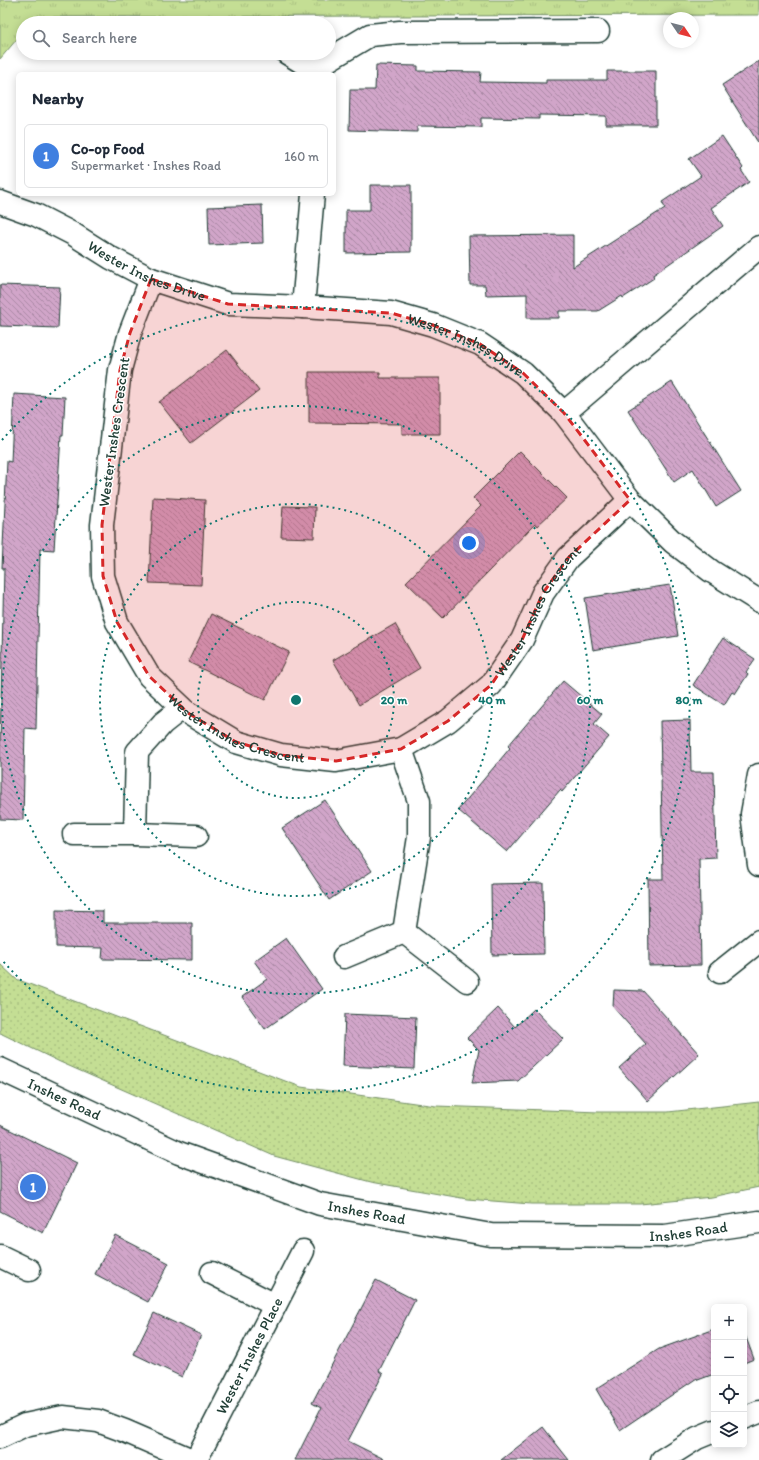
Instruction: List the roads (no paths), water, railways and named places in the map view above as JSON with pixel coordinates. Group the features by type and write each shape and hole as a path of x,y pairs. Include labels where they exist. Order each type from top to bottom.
{"street":[{"path":"336,57 370,35 400,32 598,31"},
{"path":"297,60 313,72 331,60"},
{"path":"303,306 312,196"},
{"name":"Wester Inshes Drive","path":"0,202 36,215 73,234 111,258 151,279 228,304 303,306 391,313 434,325 480,344 523,373 564,413 630,500 673,542 711,571 759,601"},
{"path":"564,413 759,247"},
{"name":"Wester Inshes Crescent","path":"151,279 130,333 120,370 102,525 103,576 117,622 149,676 188,713 236,742 281,755 336,761 401,749 448,721 491,685 522,640 543,592 568,558 630,500"},
{"path":"135,834 137,752 163,724 182,708"},
{"path":"401,749 419,801 419,837 404,932"},
{"path":"759,775 752,814 759,865"},
{"path":"74,834 196,836"},
{"path":"344,957 404,932"},
{"path":"404,932 467,981"},
{"path":"720,972 759,941"},
{"name":"Inshes Road","path":"0,1069 179,1153 320,1204 491,1235 665,1236 759,1222"},
{"name":"Wester Inshes Place","path":"196,1460 303,1251"},
{"path":"0,1256 29,1270"},
{"path":"212,1273 275,1305"},
{"path":"747,1417 759,1412"},
{"path":"0,1437 25,1425 63,1417 98,1421 192,1460"},
{"path":"662,1460 698,1438 711,1432"}],"place":[{"name":"Co-op Food","path":"33,1187"}]}
